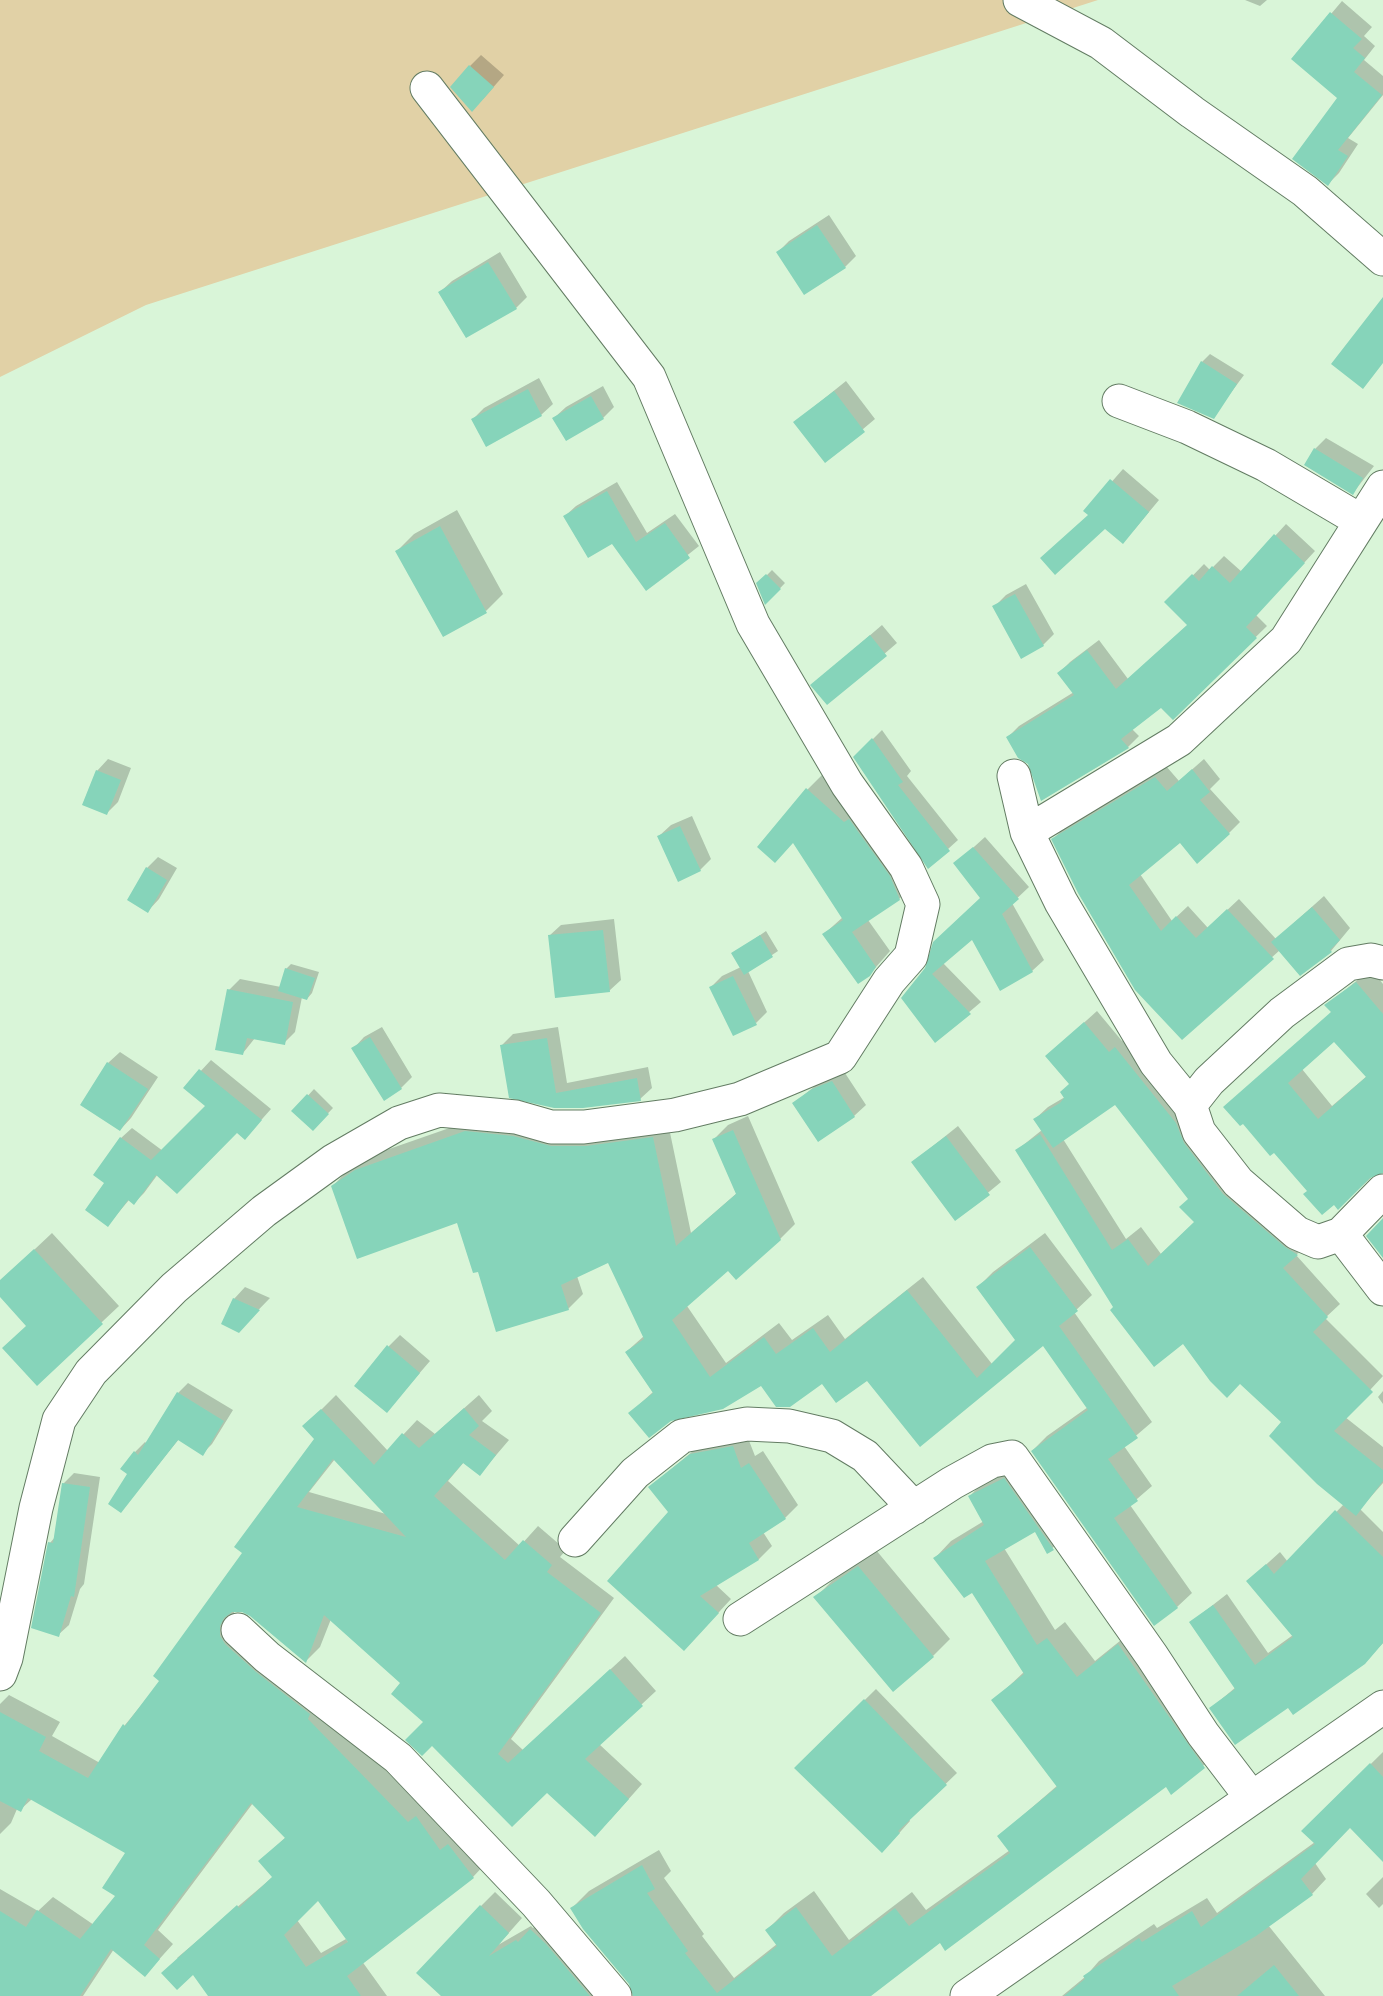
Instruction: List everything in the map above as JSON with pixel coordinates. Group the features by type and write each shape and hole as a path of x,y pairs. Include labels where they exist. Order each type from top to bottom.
{"street":[{"path":"1020,0 1101,43 1192,112 1305,191 1383,259"},
{"path":"0,1674 23,1580 36,1508 59,1420 91,1372 174,1288 264,1210 333,1161 370,1139 399,1123 439,1110 516,1117 551,1127 584,1127 675,1115 740,1099 840,1057 889,981 911,956 923,904 906,867 847,784 753,624 648,377 427,88"},
{"path":"1119,401 1187,427 1266,465 1361,521"},
{"path":"1027,832 1179,740 1286,640 1383,488"},
{"path":"1014,776 1027,832 1061,903 1156,1063 1190,1105 1199,1132 1238,1182 1297,1233 1318,1242 1341,1234 1383,1191"},
{"path":"1190,1105 1209,1081 1282,1013 1348,964 1371,960 1383,963"},
{"path":"1341,1234 1383,1289"},
{"path":"575,1540 635,1473 682,1436 747,1424 789,1426 832,1436 865,1456 914,1508"},
{"path":"740,1619 992,1461 1012,1456 1152,1656 1203,1734 1251,1797"},
{"path":"238,1630 267,1657 398,1758 536,1903 615,1996"},
{"path":"967,1996 1383,1707"}],"shaded area":[{"path":"0,0 1098,0 146,305 0,377"}],"building":[{"path":"1330,12 1362,39 1353,48 1365,58 1354,72 1382,95 1338,150 1348,156 1328,186 1292,159 1337,98 1291,59"},
{"path":"469,65 494,87 472,112 450,87"},
{"path":"817,225 846,268 804,295 776,252"},
{"path":"488,262 517,309 466,338 438,292"},
{"path":"1383,297 1383,363 1363,389 1331,364"},
{"path":"1201,361 1237,384 1214,419 1177,403"},
{"path":"528,389 542,416 486,447 471,419"},
{"path":"834,391 865,432 825,463 793,422"},
{"path":"591,396 604,419 566,441 552,418"},
{"path":"1314,448 1363,478 1353,495 1304,465"},
{"path":"1110,479 1149,512 1123,544 1105,529 1055,575 1040,558 1088,515 1083,511"},
{"path":"607,491 636,542 665,523 690,558 646,591 612,544 588,558 563,516"},
{"path":"440,526 487,613 443,637 395,551"},
{"path":"1274,534 1305,563 1246,627 1257,638 1173,720 1161,708 1121,739 1129,748 1041,801 1028,764 1018,758 1006,737 1074,695 1057,673 1087,650 1116,689 1187,625 1164,602 1192,574 1199,581 1212,566 1230,583"},
{"path":"766,574 781,589 765,605 756,583"},
{"path":"1015,594 1044,646 1021,659 992,606"},
{"path":"870,635 887,656 827,705 810,685"},
{"path":"872,738 903,782 898,785 950,851 928,869 853,757"},
{"path":"1192,769 1210,792 1200,800 1230,834 1197,864 1180,843 1129,885 1161,931 1176,916 1196,938 1227,909 1274,959 1182,1040 1135,990 1078,893 1051,839 1155,777 1167,791"},
{"path":"96,770 121,780 107,815 82,805"},
{"path":"806,788 844,822 849,819 890,876 900,900 852,932 876,967 870,976 858,984 822,934 843,920 793,843 775,863 757,847"},
{"path":"680,826 701,871 678,882 657,836"},
{"path":"973,847 1019,899 1002,914 1033,972 1000,991 972,940 932,974 971,1014 935,1043 901,998 925,968 933,942 980,898 953,863"},
{"path":"146,867 167,880 148,913 127,900"},
{"path":"1312,907 1340,940 1330,950 1332,952 1300,976 1271,942"},
{"path":"603,930 610,992 555,998 548,935"},
{"path":"760,935 773,957 744,975 731,953"},
{"path":"285,968 315,978 307,1000 278,991"},
{"path":"733,976 757,1025 733,1036 709,987"},
{"path":"1356,982 1383,1014 1383,1173 1370,1178 1338,1210 1334,1205 1322,1215 1303,1194 1307,1191 1274,1153 1270,1156 1243,1124 1240,1126 1223,1107 1331,1012 1324,1005","holes":["1334,1042 1366,1077 1318,1119 1288,1083"]},
{"path":"227,989 293,1002 285,1045 247,1038 243,1055 215,1050"},
{"path":"1084,1022 1109,1052 1115,1047 1176,1123 1184,1143 1223,1194 1285,1247 1298,1255 1283,1268 1328,1317 1313,1332 1373,1392 1334,1431 1383,1470 1383,1481 1356,1516 1317,1484 1269,1436 1281,1422 1240,1384 1227,1398 1210,1381 1183,1344 1154,1367 1110,1310 1113,1307 1015,1150 1040,1134 1112,1250 1128,1239 1148,1266 1194,1222 1179,1207 1188,1199 1115,1105 1053,1148 1033,1119 1060,1103 1064,1098 1060,1092 1069,1084 1045,1056"},
{"path":"370,1037 402,1089 384,1101 351,1048"},
{"path":"547,1038 556,1093 637,1078 641,1101 583,1108 554,1108 509,1098 500,1045"},
{"path":"107,1062 148,1089 120,1131 80,1105"},
{"path":"199,1069 262,1120 245,1140 237,1133 177,1194 156,1175 134,1205 128,1200 108,1227 85,1210 104,1183 93,1175 120,1137 151,1160 205,1106 183,1088"},
{"path":"832,1081 855,1117 818,1142 792,1103 812,1089"},
{"path":"307,1094 329,1114 313,1131 291,1111"},
{"path":"733,1130 781,1240 736,1280 728,1271 672,1320 710,1377 764,1337 776,1354 813,1328 830,1352 907,1290 977,1378 1015,1340 976,1287 1030,1247 1078,1311 1059,1326 1138,1438 1108,1459 1138,1501 1114,1518 1178,1608 1154,1626 1031,1451 1088,1410 1043,1346 920,1447 867,1381 836,1403 822,1384 790,1407 776,1407 761,1386 723,1409 671,1421 649,1438 628,1413 653,1393 625,1352 644,1339 608,1263 561,1285 569,1310 496,1332 478,1272 473,1273 457,1223 357,1259 331,1186 355,1170 465,1131 513,1136 551,1146 586,1146 653,1137 676,1246 736,1194 712,1139"},
{"path":"946,1136 990,1195 955,1221 911,1162"},
{"path":"1383,1218 1383,1258 1366,1236"},
{"path":"34,1249 103,1324 37,1386 2,1348 26,1326 0,1297 0,1280"},
{"path":"233,1298 260,1310 239,1333 221,1324"},
{"path":"387,1345 420,1373 387,1413 354,1386"},
{"path":"177,1392 224,1421 203,1456 178,1440 121,1513 108,1504 127,1474 120,1469 134,1451 138,1455"},
{"path":"464,1408 479,1426 469,1435 496,1455 480,1476 463,1463 434,1496 505,1560 523,1540 552,1565 547,1572 601,1613 498,1754 508,1763 610,1669 643,1706 585,1759 629,1799 595,1837 547,1793 512,1827 432,1746 422,1756 405,1740 423,1722 391,1694 400,1683 324,1615 306,1663 250,1616 242,1612 232,1612 224,1618 220,1626 220,1636 225,1644 256,1672 310,1714 308,1719 408,1822 416,1816 440,1850 448,1844 474,1878 347,1976 361,1996 208,1996 193,1975 177,1990 161,1973 237,1905 239,1908 272,1877 258,1861 285,1838 251,1803 144,1945 160,1959 145,1977 111,1949 80,1996 0,1996 0,1911 26,1927 37,1910 80,1939 115,1896 102,1888 125,1853 28,1798 21,1812 0,1801 0,1712 46,1737 39,1751 88,1778 123,1724 125,1726 159,1681 153,1676 242,1553 234,1547 314,1439 302,1426 321,1409 374,1465 402,1433 419,1448","holes":["333,1459 406,1537 297,1507","318,1901 348,1942 306,1967 284,1935"]},
{"path":"733,1446 741,1468 749,1463 786,1519 749,1543 759,1560 700,1596 719,1613 684,1651 607,1581 668,1512 648,1487 690,1454"},
{"path":"1004,1478 1054,1550 1047,1554 1035,1532 985,1561 1037,1645 1047,1638 1077,1677 1118,1644 1205,1768 1171,1795 1166,1787 945,1951 940,1943 871,1996 633,1996 629,1984 583,1929 570,1908 642,1865 655,1889 647,1893 688,1951 685,1953 717,1993 777,1946 765,1930 796,1907 832,1956 895,1908 909,1926 1010,1853 997,1836 1057,1787 991,1700 1024,1674 972,1593 964,1598 933,1558 984,1525 968,1496"},
{"path":"62,1483 90,1487 74,1597 71,1596 59,1637 31,1628 48,1542 53,1543"},
{"path":"1335,1510 1383,1557 1383,1643 1365,1664 1293,1715 1288,1708 1235,1745 1209,1708 1235,1689 1189,1622 1213,1605 1255,1665 1293,1637 1246,1581 1266,1564 1274,1574"},
{"path":"858,1566 934,1657 893,1692 813,1597"},
{"path":"864,1699 947,1785 898,1831 900,1833 882,1853 794,1768"},
{"path":"1370,1763 1383,1777 1383,1862 1350,1828 1301,1879 1313,1895 1256,1936 1172,1986 1179,1996 1064,1996 1085,1979 1083,1976 1139,1938 1142,1942 1192,1911 1201,1927 1315,1844 1301,1831"},
{"path":"480,1905 509,1933 489,1956 516,1940 518,1942 530,1929 546,1944 590,1996 441,1996 416,1973"},
{"path":"1274,1965 1299,1996 1237,1996"}]}
